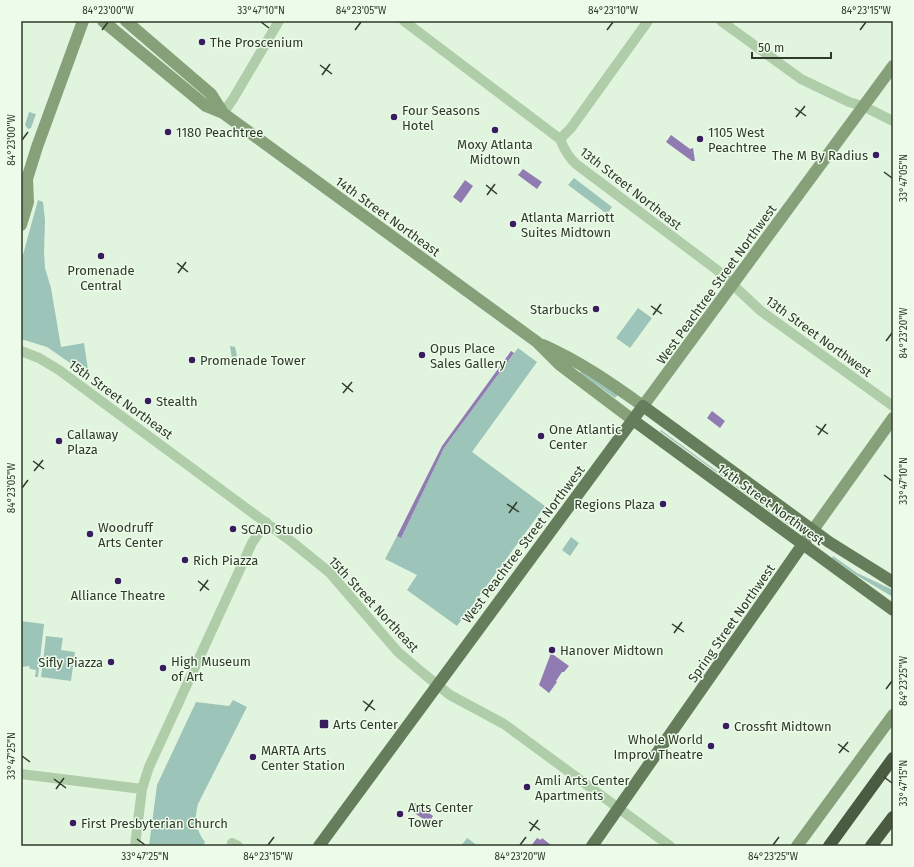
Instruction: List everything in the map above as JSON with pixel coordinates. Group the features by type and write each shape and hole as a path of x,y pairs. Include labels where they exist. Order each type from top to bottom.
{"highway":[{"path":"829,846 893,758"},
{"path":"871,846 893,817"}],"main road":[{"path":"21,225 28,202 24,183 83,21"},
{"name":"14th Street Northeast","path":"103,21 206,106 223,113 537,342 560,365 633,420"},
{"name":"14th Street Northeast","path":"126,21 212,94 223,113"},
{"name":"West Peachtree Street Northwest","path":"319,846 893,66"},
{"name":"14th Street Northeast","path":"537,342 567,356 643,406"},
{"name":"14th Street Northwest","path":"643,406 814,530 893,582"},
{"name":"Spring Street Northwest","path":"592,846 893,418"},
{"name":"14th Street Northwest","path":"633,420 893,610"},
{"path":"797,846 893,716"}],"street":[{"path":"223,113 233,99 279,21"},
{"name":"13th Street Northeast","path":"404,21 560,139 570,158 576,164 717,270 733,284"},
{"path":"560,139 571,128 648,21"},
{"path":"721,21 801,79 893,121"},
{"name":"13th Street Northwest","path":"733,284 761,311 893,406"},
{"name":"15th Street Northeast","path":"21,351 39,358 59,370 266,522 329,572 398,652 437,684 462,702 504,724 670,846"},
{"path":"135,846 142,790 149,767 252,543 266,522"},
{"path":"21,774 142,790"}],"shaded area":[{"path":"29,112 36,114 31,128 28,129 25,125"},
{"path":"671,135 690,149 693,148 695,161 692,161 666,142"},
{"path":"523,169 542,182 537,189 518,175"},
{"path":"574,178 612,207 607,214 568,185"},
{"path":"465,180 473,186 461,203 453,197"},
{"path":"38,200 43,202 45,220 45,268 51,288 61,347 84,343 89,376 47,347 21,339 21,262"},
{"path":"638,308 652,318 630,348 616,338"},
{"path":"230,346 235,347 237,356 232,359"},
{"path":"518,348 537,362 472,452 545,506 457,626 407,590 417,575 385,559 397,536 401,537 444,448"},
{"path":"511,351 514,353 444,448 401,538 397,536 442,446"},
{"path":"581,371 618,395 615,398 580,373"},
{"path":"712,411 725,421 720,428 707,418"},
{"path":"661,430 790,525 790,526 660,431"},
{"path":"571,537 579,543 570,556 562,550"},
{"path":"833,556 857,573 893,590 893,597 856,575 832,558"},
{"path":"21,621 44,624 38,677 35,677 36,670 30,669 29,666 21,667"},
{"path":"46,636 63,638 61,650 75,652 71,681 41,677"},
{"path":"551,653 569,666 564,672 562,672 549,693 539,685"},
{"path":"233,700 247,707 198,804 196,819 198,829 205,842 203,846 149,846 157,785 196,702 229,706"},
{"path":"415,803 433,816 429,823 410,810"},
{"path":"467,838 478,846 461,846"},
{"path":"537,838 541,840 542,838 551,845 531,846"}],"place":[{"name":"The Proscenium","path":"202,42"},
{"name":"Four Seasons Hotel","path":"394,117"},
{"name":"Moxy Atlanta Midtown","path":"495,130"},
{"name":"1180 Peachtree","path":"168,132"},
{"name":"1105 West Peachtree","path":"700,139"},
{"name":"The M By Radius","path":"876,155"},
{"name":"Atlanta Marriott Suites Midtown","path":"513,224"},
{"name":"Promenade Central","path":"101,256"},
{"name":"Starbucks","path":"596,309"},
{"name":"Opus Place Sales Gallery","path":"422,355"},
{"name":"Promenade Tower","path":"192,360"},
{"name":"Stealth","path":"148,401"},
{"name":"One Atlantic Center","path":"541,436"},
{"name":"Callaway Plaza","path":"59,441"},
{"name":"Regions Plaza","path":"663,504"},
{"name":"SCAD Studio","path":"233,529"},
{"name":"Woodruff Arts Center","path":"90,534"},
{"name":"Rich Piazza","path":"185,560"},
{"name":"Alliance Theatre","path":"118,581"},
{"name":"Hanover Midtown","path":"552,650"},
{"name":"Sifly Piazza","path":"111,662"},
{"name":"High Museum of Art","path":"163,668"},
{"name":"Arts Center","path":"324,724"},
{"name":"Crossfit Midtown","path":"726,726"},
{"name":"Whole World Improv Theatre","path":"711,746"},
{"name":"MARTA Arts Center Station","path":"253,757"},
{"name":"Amli Arts Center Apartments","path":"527,787"},
{"name":"Arts Center Tower","path":"400,814"},
{"name":"First Presbyterian Church","path":"73,823"}]}
